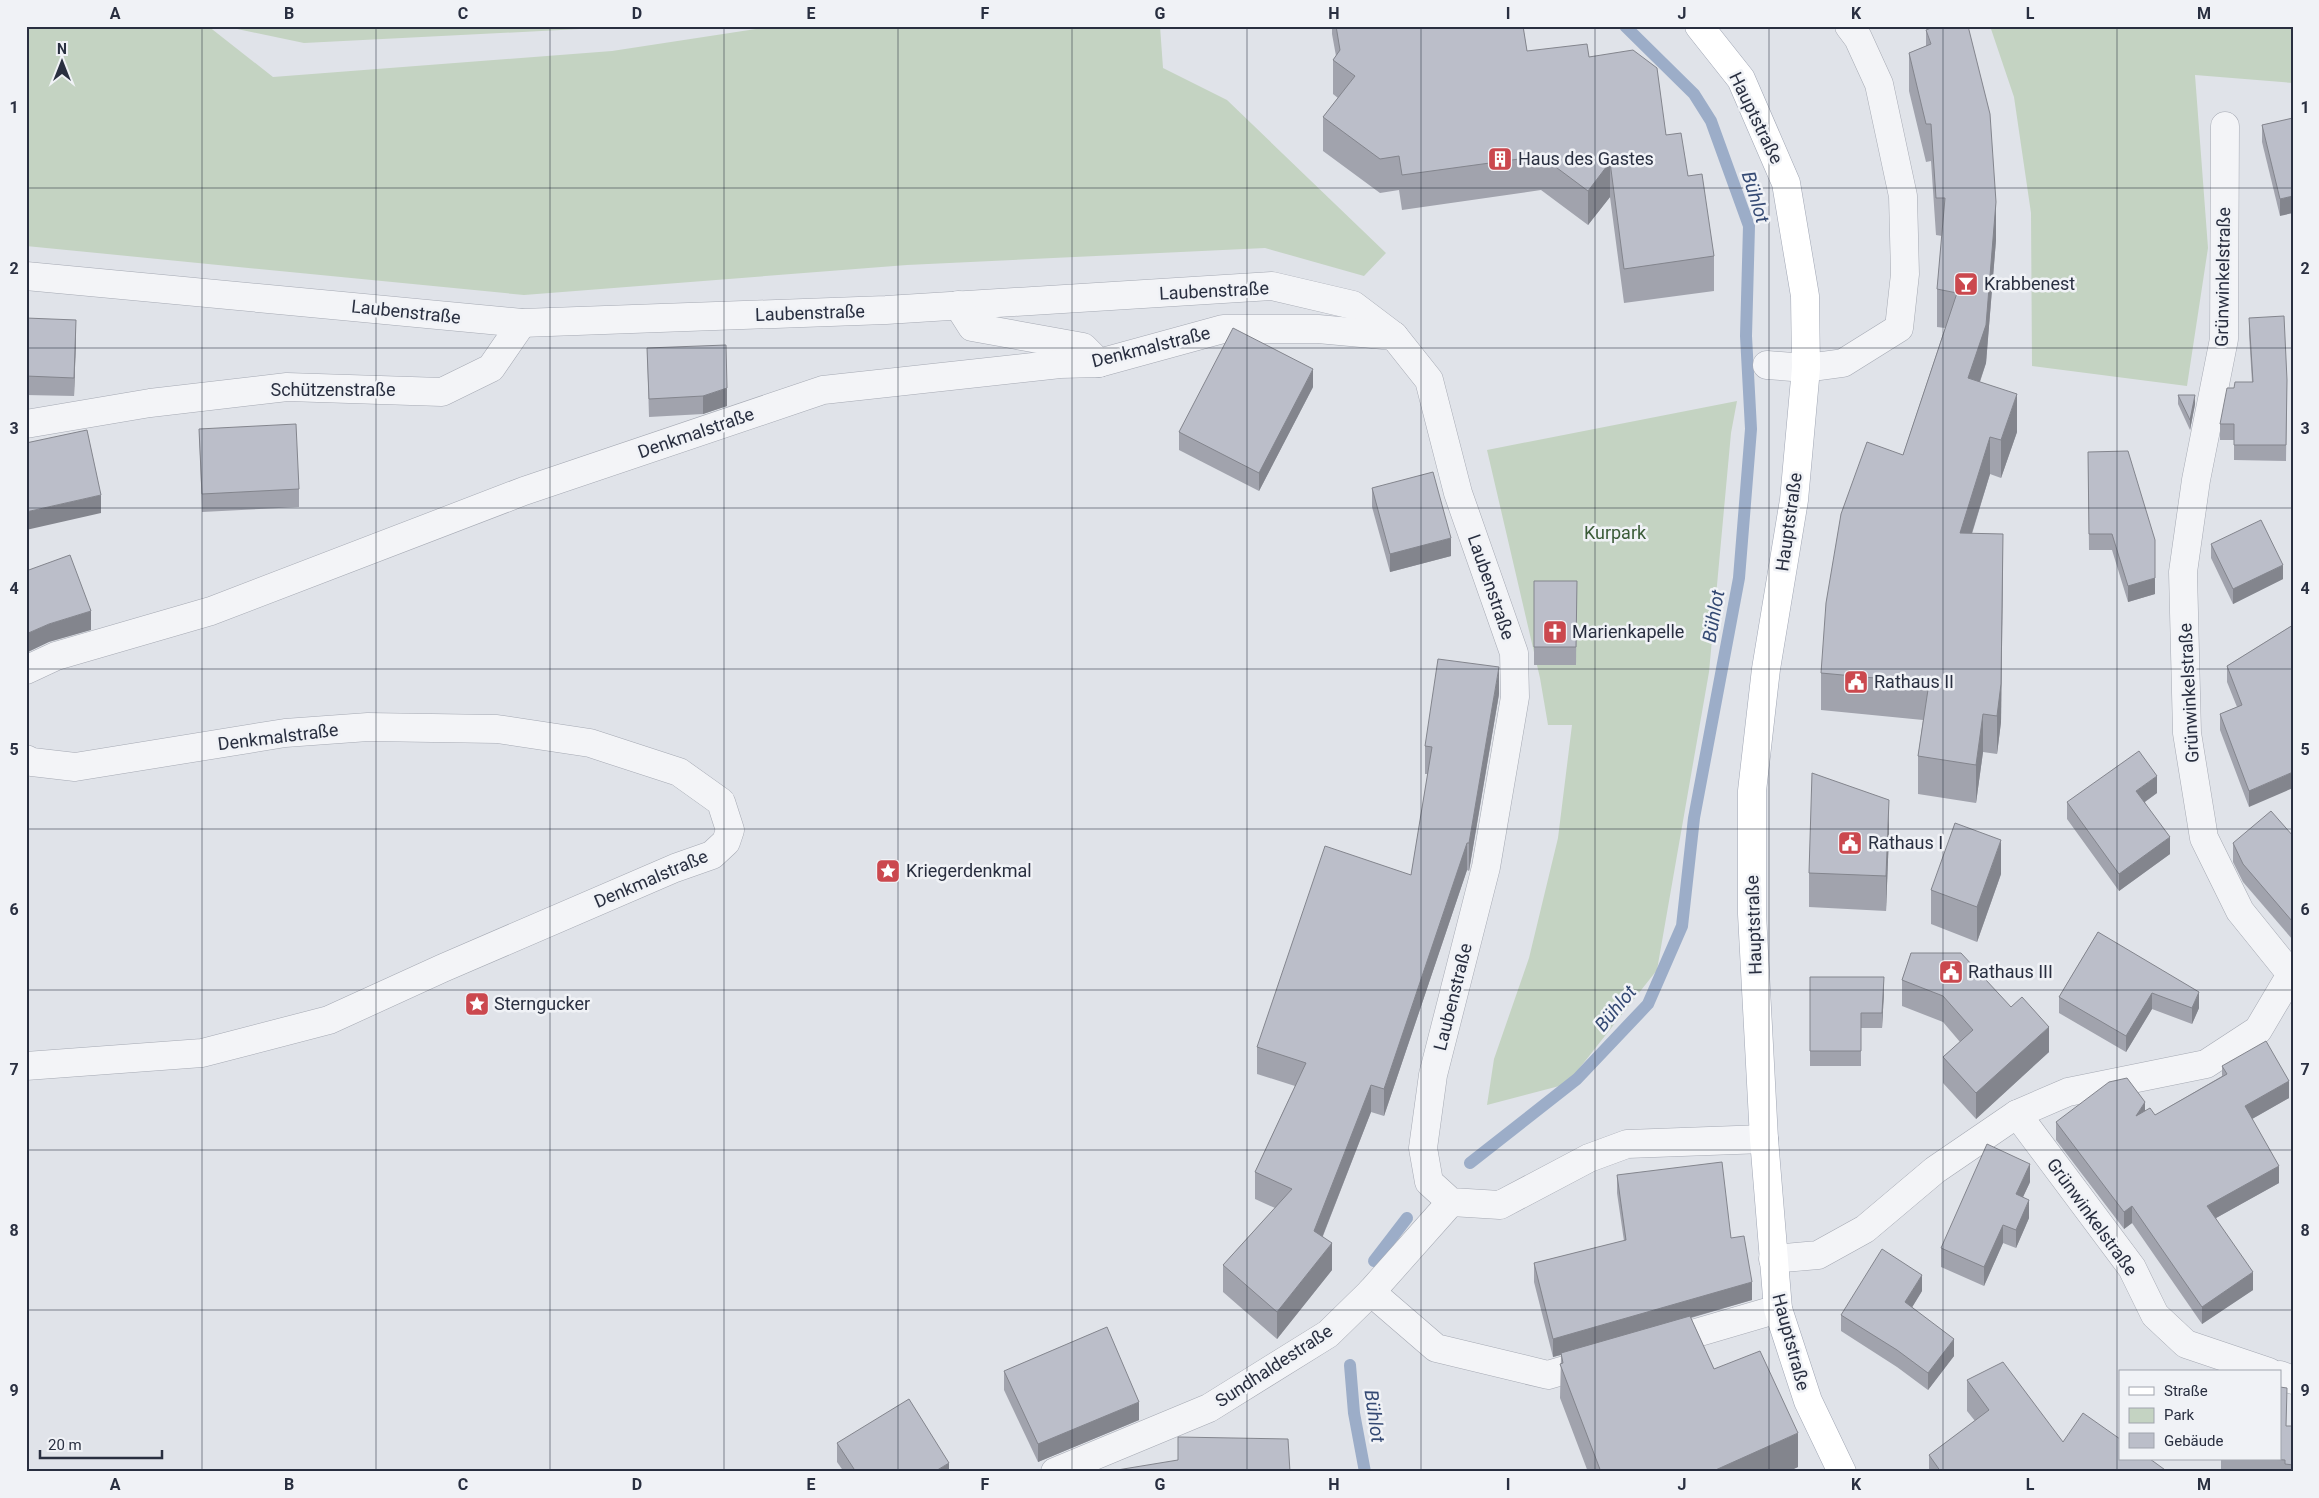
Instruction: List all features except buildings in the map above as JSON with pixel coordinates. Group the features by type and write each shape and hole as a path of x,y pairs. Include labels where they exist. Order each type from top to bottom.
{"main road":[{"name":"Hauptstraße","path":"1699,26 1741,79 1786,183 1804,296 1806,368 1794,500 1766,669 1752,791 1752,914 1764,1139 1778,1310 1808,1400 1842,1472"}],"street":[{"path":"1767,365 1806,368 1843,363 1900,328 1905,274 1903,196 1879,84 1858,38 1849,26"},
{"name":"Grünwinkelstraße","path":"1773,1258 1818,1255 1865,1229 1934,1170 2017,1114 2068,1092 2206,1064 2258,1030 2292,972 2240,911 2204,838 2187,733 2183,572 2196,480 2224,339 2225,126"},
{"name":"Laubenstraße","path":"26,276 522,323 886,310 1272,286 1353,305 1394,336 1429,380 1458,493 1514,653 1515,697 1486,867 1434,1075 1423,1148 1429,1182 1452,1202"},
{"path":"958,305 972,327 1083,347 1099,363"},
{"name":"Schützenstraße","path":"26,424 150,403 287,387 442,392 491,368 522,323"},
{"name":"Denkmalstraße","path":"26,670 56,656 211,611 524,491 823,390 1060,364 1099,363 1223,328 1318,328 1394,336"},
{"name":"Denkmalstraße","path":"26,760 75,767 285,733 368,727 496,729 590,743 679,772 721,802 730,830 726,842 712,855 675,868 443,968 329,1020 202,1053 26,1066"},
{"name":"Grünwinkelstraße","path":"2017,1114 2132,1268 2155,1315 2186,1344 2263,1370"},
{"path":"1452,1202 1500,1205 1589,1158 1627,1144 1764,1139"},
{"name":"Sundhaldestraße","path":"1055,1472 1209,1408 1328,1334 1371,1292 1452,1202"},
{"path":"1371,1292 1436,1348 1548,1375 1778,1310"}],"green space":[{"path":"26,26 208,26 273,77 612,51 776,26 1160,26 1163,68 1227,100 1386,253 1364,276 1265,248 907,265 524,295 26,246"},
{"path":"223,26 599,26 599,28 304,43"},
{"path":"1990,26 2293,26 2293,83 2195,75 2208,248 2187,386 2032,366 2031,213 2014,97"},
{"name":"Kurpark","path":"1737,401 1731,433 1709,672 1657,970 1567,1084 1487,1105 1494,1059 1529,958 1558,838 1572,725 1548,725 1540,678 1487,450"}],"waterway":[{"name":"Bühlot","path":"1470,1163 1577,1079 1648,1004 1682,926 1694,818 1739,578 1751,429 1746,336 1749,226 1711,121 1694,94 1625,26"},
{"name":"Bühlot","path":"1374,1261 1407,1218"},
{"name":"Bühlot","path":"1350,1365 1354,1413 1365,1472"}],"place":[{"name":"Haus des Gastes","path":"1500,159"},
{"name":"Krabbenest","path":"1966,284"},
{"name":"Marienkapelle","path":"1555,632"},
{"name":"Rathaus II","path":"1856,682"},
{"name":"Rathaus I","path":"1850,843"},
{"name":"Kriegerdenkmal","path":"888,871"},
{"name":"Rathaus III","path":"1951,972"},
{"name":"Sterngucker","path":"477,1004"}]}
